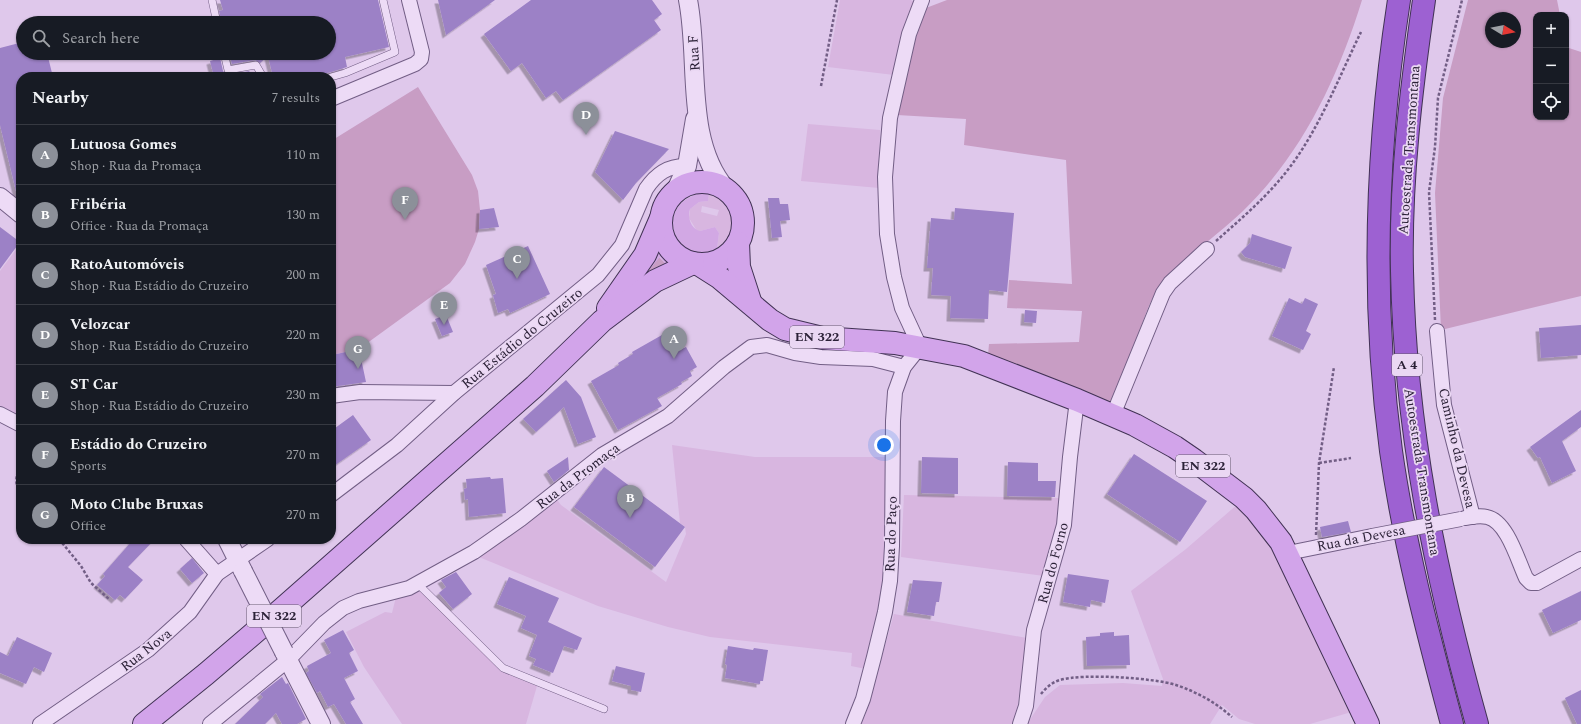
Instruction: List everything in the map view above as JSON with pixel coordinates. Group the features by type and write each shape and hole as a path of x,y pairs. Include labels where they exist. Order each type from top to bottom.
{"highway":[{"name":"Autoestrada Transmontana","path":"1399,0 1390,66 1380,177 1378,233 1381,342 1392,451 1400,505 1425,622 1452,724"},
{"name":"Autoestrada Transmontana","path":"1424,0 1410,110 1403,206 1402,270 1408,382 1415,445 1432,546 1446,608 1477,724"}],"main road":[{"name":"EN 322","path":"144,724 206,674 282,609 534,386 614,311 655,280 695,264 710,264 721,260 731,253 738,243 742,232 743,220 741,208 735,198 726,189 714,183 701,181 688,184 676,190 669,198 645,255 588,334"},
{"name":"EN 322","path":"661,218 661,231 667,244 679,257 715,274 750,301 770,320 795,333 822,338 895,343 964,356 981,361 1113,415 1154,435 1175,447 1218,477 1256,510 1275,533 1288,553 1368,724"},
{"name":"EN 322","path":"738,243 740,274 750,301"}],"street":[{"path":"336,97 415,64 420,59 422,52 409,0"},
{"name":"Rua F","path":"688,0 693,38 696,107"},
{"path":"920,347 902,308 894,277 887,234 885,177 887,141 892,106 911,27 922,0"},
{"path":"676,190 687,166 696,107"},
{"path":"696,107 708,159 716,176 726,189"},
{"name":"Rua Estádio do Cruzeiro","path":"336,491 397,445 454,393 598,275 622,245 646,189 651,182 664,170 679,166 687,166"},
{"path":"0,196 16,210"},
{"path":"1113,415 1164,293 1170,283 1207,249"},
{"name":"Caminho da Devesa","path":"1437,331 1444,405 1467,518"},
{"name":"Rua da Promaça","path":"210,724 324,623 344,608 359,602 400,592 418,584 462,559 498,535 602,455 668,416 724,367 751,347 767,345 795,353 821,357 873,359 904,368"},
{"name":"Rua do Paço","path":"853,724 863,699 880,632 890,581 892,546 894,402 897,384 904,368 920,347"},
{"path":"336,395 360,392 454,393"},
{"name":"Rua do Forno","path":"1020,724 1026,706 1036,621 1064,525 1077,400"},
{"path":"0,414 16,422"},
{"name":"Rua da Devesa","path":"1288,553 1467,518 1488,517 1499,524 1508,537 1526,578 1531,584 1537,583 1581,559"},
{"path":"190,544 217,574"},
{"path":"230,544 242,562 286,656 321,724"},
{"path":"242,562 247,544"},
{"path":"242,562 262,544"},
{"name":"Rua Nova","path":"40,724 128,665 162,638 195,606 217,574 242,562"}],"lane":[{"path":"212,0 215,16"},
{"path":"336,76 345,74 394,52 383,0"},
{"path":"226,60 228,70 256,65 260,72"},
{"path":"418,584 504,668 604,709"}],"path":[{"path":"821,86 837,0"},
{"path":"1437,331 1433,312 1429,192 1435,147 1438,98 1462,0"},
{"path":"1207,249 1255,205 1296,159 1317,123 1361,32"},
{"path":"1316,548 1319,463 1334,367"},
{"path":"1319,463 1352,458"},
{"path":"63,544 81,566 91,583 109,599"},
{"path":"1039,697 1054,682 1068,678 1091,677 1152,680 1175,685 1196,693 1214,703 1232,717"}],"shaded area":[{"path":"840,0 911,0 914,2 900,40 894,75 828,67"},
{"path":"947,0 1362,0 1342,58 1316,113 1300,140 1264,189 1243,211 1176,269 1158,289 1147,311 1111,404 988,355 989,344 1079,342 1082,311 1007,308 1009,280 1072,284 1066,160 964,145 966,119 897,115 912,46 926,8"},
{"path":"1468,0 1557,0 1559,12 1533,12 1533,120 1569,120 1569,48 1581,52 1581,296 1441,330 1435,193 1443,98"},
{"path":"418,87 472,175 478,191 480,210 479,229 475,242 465,264 450,283 359,349 336,354 336,138"},
{"path":"808,124 880,130 879,188 801,181"},
{"path":"709,194 720,199 727,206 732,215 733,226 730,236 724,244 717,249 719,233 715,227 697,231 689,218 690,209 699,202 708,201","holes":["702,206 719,210 717,216 701,212"]},
{"path":"16,250 16,416 14,418 0,410 0,271"},
{"path":"659,257 665,263 642,278"},
{"path":"672,445 755,457 888,457 888,568 866,669 851,666 852,653 710,637 668,627 598,606 474,555 555,497 561,505 666,582 686,534 685,527 680,523"},
{"path":"904,495 1060,498 1055,537 1044,576 901,557"},
{"path":"1239,503 1272,547 1355,711 1310,724 1255,724 1239,719 1222,705 1210,724 1027,724 1045,697 1060,685 1123,683 1162,686 1163,679 1131,591 1186,549"},
{"path":"421,588 503,671 537,686 526,724 402,724 364,667 346,632 385,612 392,613 396,597"},
{"path":"894,614 1027,638 1016,718 1012,724 861,724 865,716"}],"sand":[{"path":"701,193 709,194 708,201 699,202 690,209 690,222 697,230 700,231 715,227 719,233 717,249 703,253 690,251 681,244 675,233 673,222 676,210 685,200"},
{"path":"659,253 669,263 629,290","holes":["660,257 665,263 644,277 643,277"]}],"building":[{"path":"220,0 378,0 389,47 345,57 347,67 331,72 272,72 269,60 336,60 336,16 220,16 219,11 223,10"},
{"path":"438,0 495,0 446,35"},
{"path":"531,0 652,0 662,14 654,20 661,30 563,100 556,91 546,98 522,63 511,71 484,34"},
{"path":"16,44 16,60 49,60 52,72 16,72 16,191 0,125 0,48"},
{"path":"221,60 224,72 213,72 210,61"},
{"path":"231,60 255,60 232,64"},
{"path":"255,60 263,60 260,63"},
{"path":"615,131 669,149 636,183 623,200 595,172"},
{"path":"768,198 779,198 780,204 788,204 790,220 780,221 782,237 772,238"},
{"path":"494,208 499,227 479,229 480,210"},
{"path":"955,208 1014,213 1007,292 989,290 988,319 950,318 951,296 931,295 933,268 927,268 931,218 954,220"},
{"path":"0,227 16,239 16,247 0,269"},
{"path":"1252,234 1292,247 1285,269 1245,257 1241,252 1250,243"},
{"path":"528,246 550,294 510,313 508,309 498,313 493,295 496,294 486,265"},
{"path":"1289,298 1302,304 1305,298 1318,304 1306,331 1311,334 1303,350 1272,336"},
{"path":"1025,310 1037,311 1036,323 1024,322"},
{"path":"446,315 453,332 442,336 435,319"},
{"path":"1581,325 1581,355 1541,358 1539,328"},
{"path":"669,331 680,350 686,347 697,367 690,371 692,376 681,382 682,384 657,398 662,406 618,430 591,381 619,365 618,363 633,354 632,352"},
{"path":"359,349 366,382 336,386 336,354"},
{"path":"566,380 581,397 596,437 578,444 564,407 536,432 523,419"},
{"path":"1581,410 1581,427 1562,441 1576,471 1552,483 1540,457 1538,458 1530,447"},
{"path":"353,415 371,440 336,464 336,427"},
{"path":"1134,454 1207,501 1180,542 1107,494"},
{"path":"568,457 569,470 554,482 547,471"},
{"path":"922,457 958,458 958,494 921,493"},
{"path":"1008,462 1038,463 1038,481 1056,481 1055,497 1007,496"},
{"path":"604,467 685,527 655,567 574,507"},
{"path":"490,477 491,479 503,478 506,513 469,517 468,499 465,500 464,489 467,488 466,479"},
{"path":"1348,521 1351,532 1322,537 1320,527"},
{"path":"129,544 150,544 128,567 143,580 125,599 120,595 115,600 97,585 105,576 103,574"},
{"path":"192,558 204,573 192,583 180,569"},
{"path":"456,572 472,594 453,609 439,593 446,587 441,580"},
{"path":"1068,574 1109,580 1105,603 1091,600 1090,607 1063,602"},
{"path":"509,577 559,598 548,622 582,638 577,650 564,646 553,673 533,665 536,659 529,656 537,635 521,628 526,616 497,604"},
{"path":"913,580 942,582 939,602 936,602 934,616 907,612"},
{"path":"1581,591 1581,620 1553,633 1542,610"},
{"path":"343,630 354,650 349,653 358,671 344,678 355,699 350,702 363,724 346,724 334,704 328,707 320,691 317,693 306,673 309,671 307,666 331,653 324,640"},
{"path":"1114,632 1114,636 1129,635 1130,665 1087,666 1086,637 1100,636 1100,633"},
{"path":"17,637 52,653 44,672 34,667 26,684 0,673 0,652 8,656"},
{"path":"728,646 753,650 754,648 768,650 763,681 760,681 760,684 725,678 727,665 725,664"},
{"path":"616,666 645,673 641,692 631,690 631,686 612,681"},
{"path":"282,677 286,684 288,683 306,719 297,724 282,724 276,713 265,724 235,724 263,697 260,694"},
{"path":"1581,690 1581,724 1577,724 1565,698"}],"place":[{"name":"Velozcar","path":"586,135"},
{"name":"Estádio do Cruzeiro","path":"405,220"},
{"name":"RatoAutomóveis","path":"517,279"},
{"name":"ST Car","path":"444,325"},
{"name":"Lutuosa Gomes","path":"674,359"},
{"name":"Moto Clube Bruxas","path":"358,369"},
{"name":"Fribéria","path":"630,518"}]}
